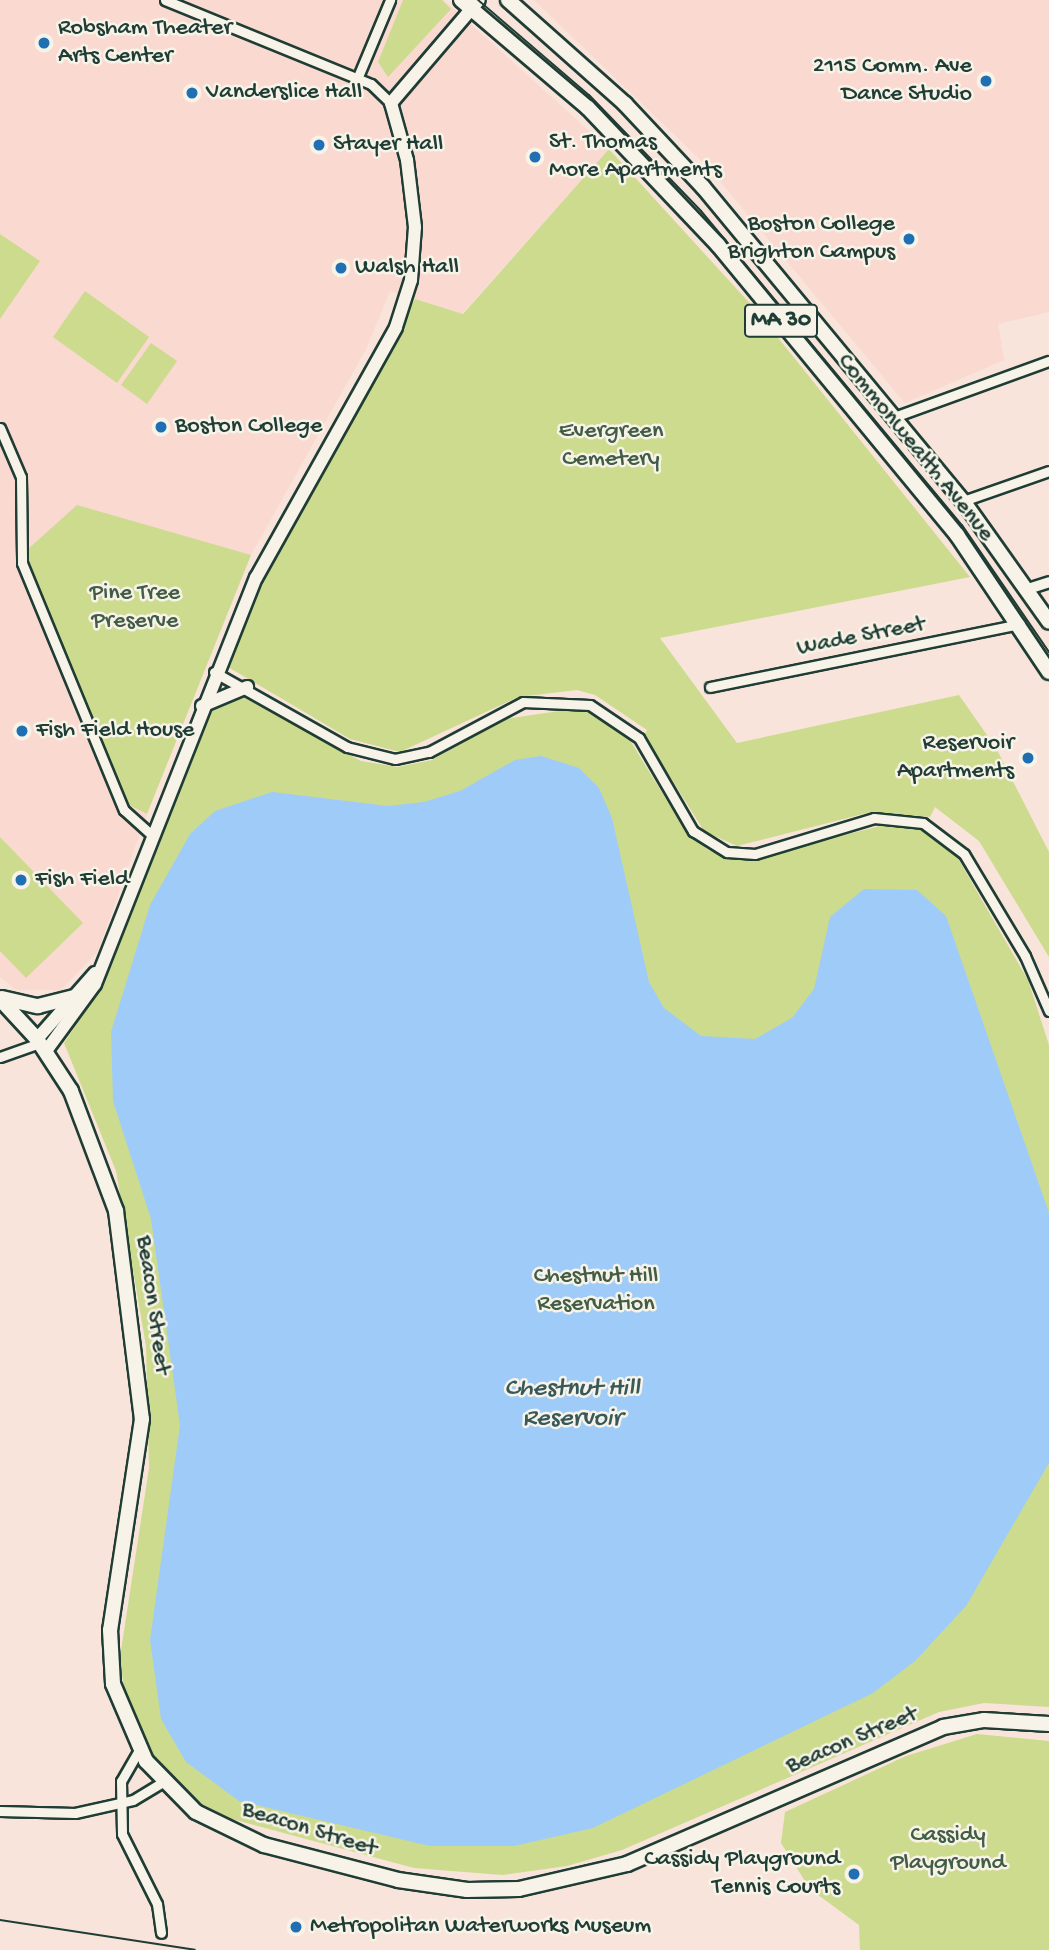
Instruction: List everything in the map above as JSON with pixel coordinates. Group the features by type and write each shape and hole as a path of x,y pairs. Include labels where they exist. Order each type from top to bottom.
{"main road":[{"name":"Commonwealth Avenue","path":"508,0 652,131 928,458 1028,589 1049,622"},
{"name":"Commonwealth Avenue","path":"470,3 579,99 668,189 908,475 1020,624 1049,672"},
{"path":"41,1044 81,1009 104,962 214,672 271,548 384,349 405,300 415,227 407,160 391,103 470,3"},
{"path":"908,475 928,458"},
{"path":"201,706 247,687"},
{"path":"41,1044 104,962"},
{"path":"0,998 38,1006 75,997"},
{"name":"Beacon Street","path":"0,998 41,1044 80,1109 106,1174 137,1347 139,1467 110,1643 116,1700 138,1750 163,1782 209,1820 264,1845 411,1883 502,1891 617,1867 943,1727 992,1720 1049,1724"}],"street":[{"path":"165,0 357,79 391,103"},
{"path":"357,79 390,0"},
{"path":"894,417 1049,361"},
{"path":"0,428 21,477 24,568 124,810 152,835"},
{"path":"963,502 1049,471"},
{"path":"1028,589 1049,582"},
{"name":"Wade Street","path":"710,687 1020,624"},
{"path":"214,672 247,687 347,747 395,759 429,752 523,702 590,705 618,720 645,746 693,831 736,853 765,851 874,818 923,823 964,853 1025,956 1049,1011"},
{"path":"0,1057 41,1044"},
{"path":"138,1750 124,1772 120,1804 127,1853 157,1904 161,1933"},
{"path":"0,1811 75,1813 120,1804 163,1782"}],"shaded area":[{"name":"Boston College","path":"0,0 444,0 609,149 462,314 390,291 366,349 251,555 227,548 129,805 147,814 98,951 61,990 16,990 0,977"},
{"name":"Boston College Brighton Campus","path":"534,0 1049,0 1049,312 998,324 1004,360 905,403 708,167"}],"green space":[{"path":"403,0 442,0 451,9 388,77 378,62"},
{"name":"Evergreen Cemetery","path":"609,149 755,309 970,577 660,638 737,743 959,695 996,748 1049,852 1049,957 979,841 935,807 930,817 871,812 737,846 704,831 644,735 647,730 595,695 577,690 518,697 400,752 350,739 228,667 263,581 415,299 463,314"},
{"path":"0,234 40,261 0,319"},
{"path":"85,291 149,337 117,383 53,337"},
{"path":"151,343 177,361 147,404 121,385"},
{"name":"Pine Tree Preserve","path":"77,505 251,555 147,814 129,805 29,566 27,550"},
{"name":"Chestnut Hill Reservoir","path":"235,693 361,761 398,767 432,760 505,719 580,708 625,732 683,827 708,850 749,859 896,822 929,833 956,855 1028,980 1049,1045 1049,1707 984,1703 939,1712 622,1850 567,1866 502,1875 414,1868 232,1819 202,1804 153,1756 125,1696 120,1657 149,1468 146,1346 116,1171 64,1043 98,992 208,711"},
{"name":"Fish Field","path":"0,837 83,923 26,978 0,951"},
{"name":"Cassidy Playground","path":"977,1734 1049,1741 1049,1950 860,1950 859,1925 810,1889 781,1843 785,1812 906,1756"}],"water":[{"name":"Chestnut Hill Reservoir","path":"541,756 579,768 599,788 612,818 649,982 664,1008 701,1036 755,1039 792,1018 814,989 830,917 864,889 917,890 946,916 1049,1213 1049,1463 966,1606 915,1661 873,1693 593,1828 514,1846 430,1846 239,1801 186,1762 161,1719 150,1640 180,1425 151,1219 113,1101 111,1032 150,905 190,834 215,811 272,792 388,806 424,802 460,791 515,760"}],"tram line":[{"path":"478,0 589,95 701,211 962,525 1049,652"},
{"path":"0,1920 195,1950"}],"place":[{"name":"Robsham Theater Arts Center","path":"44,43"},
{"name":"2115 Comm. Ave Dance Studio","path":"986,81"},
{"name":"Vanderslice Hall","path":"192,93"},
{"name":"Stayer Hall","path":"319,145"},
{"name":"St. Thomas More Apartments","path":"535,157"},
{"name":"Boston College Brighton Campus","path":"909,239"},
{"name":"Walsh Hall","path":"341,268"},
{"name":"Boston College","path":"161,427"},
{"name":"Fish Field House","path":"22,731"},
{"name":"Reservoir Apartments","path":"1028,758"},
{"name":"Fish Field","path":"21,880"},
{"name":"Cassidy Playground Tennis Courts","path":"854,1874"},
{"name":"Metropolitan Waterworks Museum","path":"296,1927"}],"park label":[{"name":"Chestnut Hill Reservation","path":"596,1291"}]}
